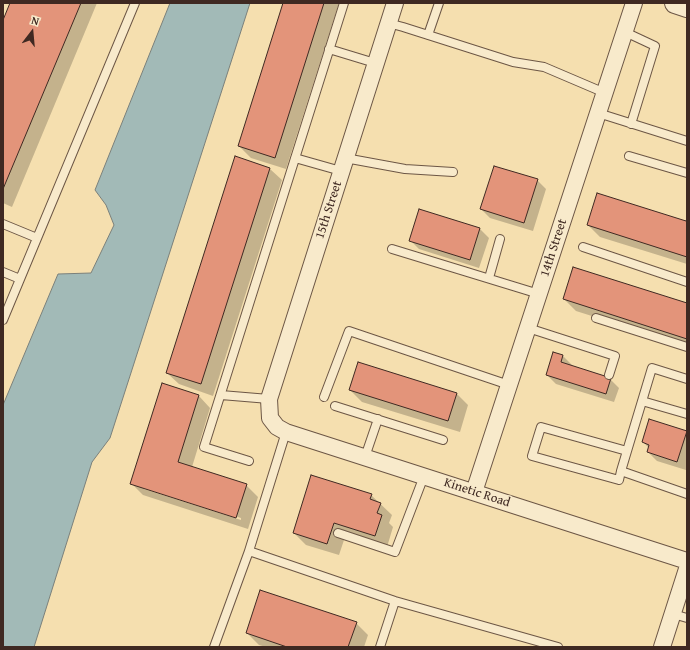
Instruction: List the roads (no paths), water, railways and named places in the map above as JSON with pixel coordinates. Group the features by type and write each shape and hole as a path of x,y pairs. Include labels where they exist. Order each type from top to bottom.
{"street":[{"name":"15th Street","path":"270,418 269,399 394,3"},
{"name":"14th Street","path":"474,492 634,3"},
{"path":"675,3 687,7"},
{"name":"Kinetic Road","path":"270,418 277,427 286,432 687,561"},
{"path":"662,647 680,616 687,569"}],"lane":[{"path":"3,320 135,3"},
{"path":"249,461 204,447 344,3"},
{"path":"428,35 439,3"},
{"path":"388,23 513,62 544,67 605,93"},
{"path":"625,32 655,46 631,124"},
{"path":"329,49 375,64"},
{"path":"598,113 687,142"},
{"path":"629,156 687,173"},
{"path":"295,158 343,165 453,172"},
{"path":"3,224 37,238"},
{"path":"489,278 500,239"},
{"path":"583,247 687,282"},
{"path":"392,249 539,294"},
{"path":"3,272 20,279"},
{"path":"596,318 687,347"},
{"path":"528,328 615,356 609,376"},
{"path":"324,397 349,331 509,385"},
{"path":"627,451 541,427 532,456 619,480 652,368 687,379"},
{"path":"221,396 269,399"},
{"path":"642,401 687,414"},
{"path":"335,406 443,440"},
{"path":"365,457 378,419"},
{"path":"214,647 249,551 286,432"},
{"path":"621,471 687,494"},
{"path":"338,533 395,552 424,476"},
{"path":"249,551 395,601 558,647"},
{"path":"380,647 395,601"}],"water":[{"path":"170,3 250,3 110,438 92,462 34,647 3,647 3,405 58,274 91,273 114,225 106,205 95,190"}]}
